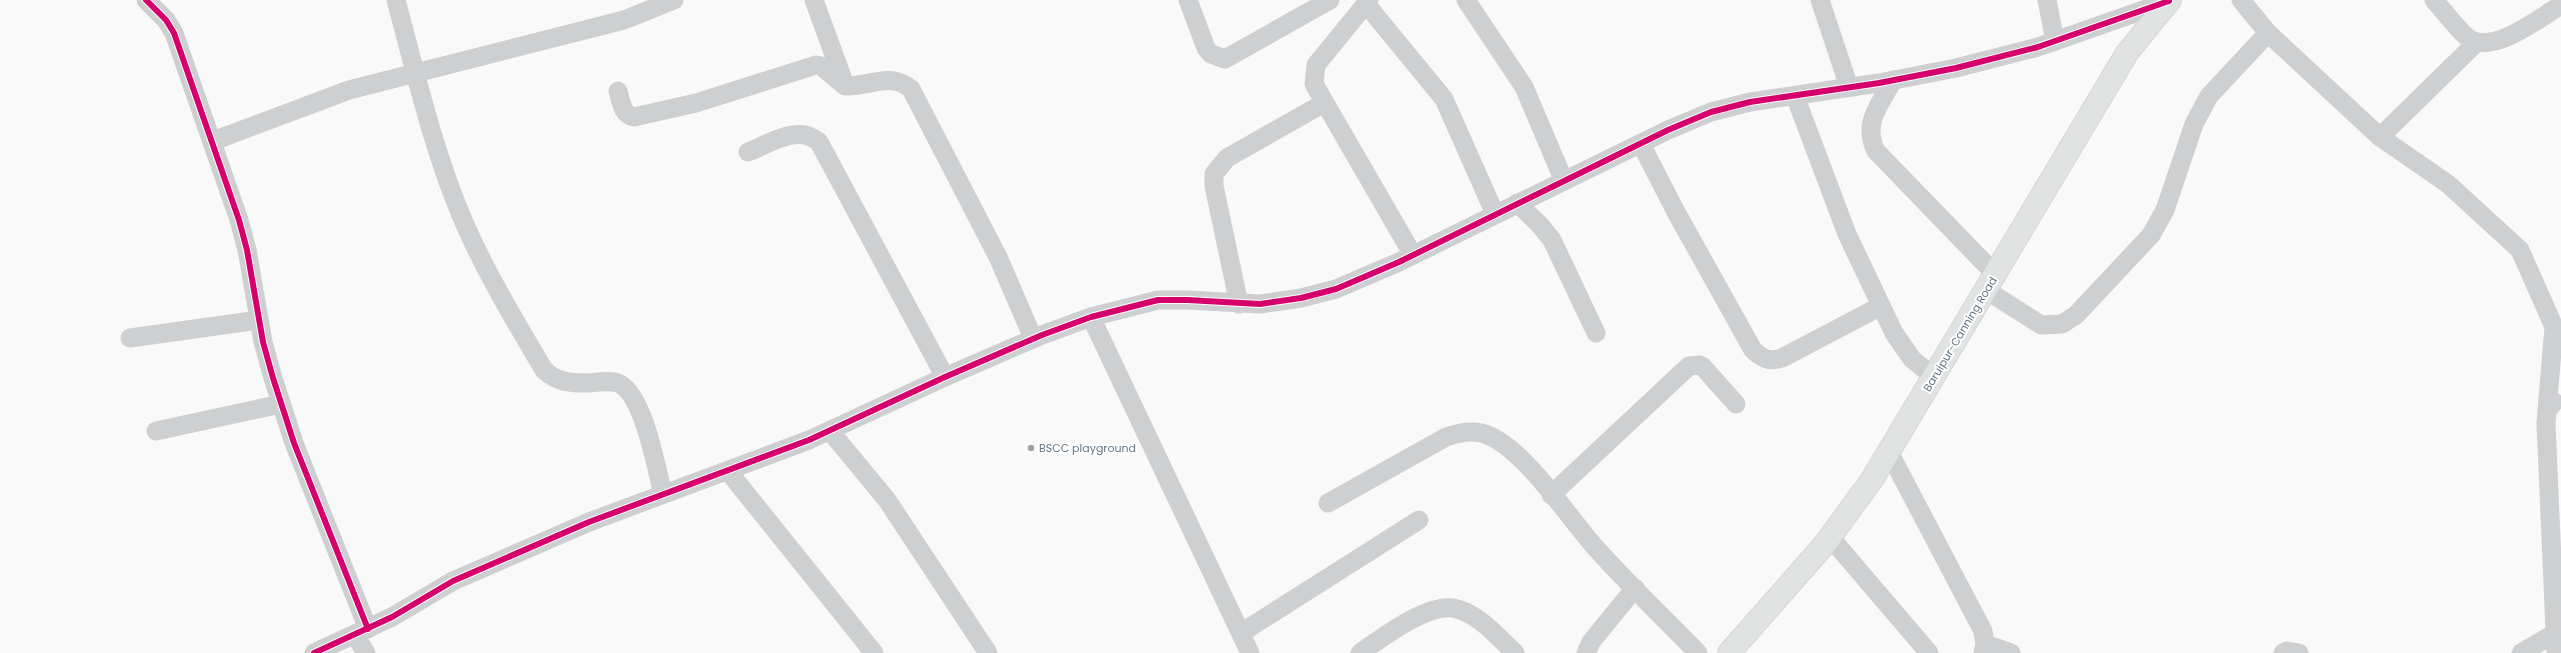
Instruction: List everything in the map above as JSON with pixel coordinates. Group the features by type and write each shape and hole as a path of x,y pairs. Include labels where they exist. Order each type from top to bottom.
{"main road":[{"name":"Baruipur-Canning Road","path":"1729,653 1830,537 1873,478 2127,53 2170,0"}],"street":[{"path":"146,0 166,20 174,33 213,141 247,250 267,358 281,404 361,632 366,653"},
{"path":"396,0 436,145 463,220 497,291 544,370 551,377 562,382 619,384 629,391 642,420 663,494"},
{"path":"213,141 349,90 624,20 652,4 674,0"},
{"path":"814,0 845,86"},
{"path":"1188,0 1206,48 1218,58 1225,59 1330,0"},
{"path":"1466,0 1524,87 1564,181"},
{"path":"1820,0 1849,88"},
{"path":"2047,0 2055,41"},
{"path":"314,653 361,632 453,581 589,522 728,471 830,431 945,376 1033,338 1091,316 1158,300 1187,300 1239,304 1266,303 1336,289 1413,254 1517,203 1711,112 1750,102 1849,88 1956,68 2055,41 2170,0"},
{"path":"2241,0 2268,33 2380,137 2448,184 2520,250 2554,327 2556,653"},
{"path":"2434,0 2468,38 2477,42 2497,42 2561,5"},
{"path":"1413,254 1314,84 1316,65 1367,2 1444,99 1496,214"},
{"path":"1893,80 1871,122 1870,131 1876,151 1990,282 2041,326 2062,324 2076,315 2151,235 2165,210 2194,124 2209,96 2268,33"},
{"path":"2380,137 2477,42"},
{"path":"618,91 623,110 629,116 634,117 696,103 816,65 821,66 835,80 845,86 887,79 901,81 911,89 998,257 1033,338"},
{"path":"1795,96 1847,234 1881,306 1901,345 1934,377"},
{"path":"1239,304 1214,186 1214,174 1227,158 1324,103"},
{"path":"748,152 798,133 811,136 819,142 945,376"},
{"path":"1641,144 1676,212 1753,350 1762,358 1772,361 1782,358 1881,306"},
{"path":"1517,203 1540,224 1552,240 1596,333"},
{"path":"1091,316 1250,653"},
{"path":"130,338 259,320"},
{"path":"1551,495 1690,366 1700,365 1703,367 1736,404"},
{"path":"156,431 281,404"},
{"path":"830,431 887,500 988,653"},
{"path":"1328,502 1446,437 1454,434 1480,432 1492,436 1521,459 1594,546 1698,653"},
{"path":"1889,452 1983,631 1984,648 2011,653"},
{"path":"728,471 874,653"},
{"path":"1241,633 1419,520"},
{"path":"1830,537 1929,653"},
{"path":"1586,653 1591,642 1635,588"},
{"path":"1360,653 1431,610 1454,608 1472,616 1515,653"},
{"path":"2521,653 2557,632"},
{"path":"2283,653 2286,651 2299,653"}],"cycle path":[{"path":"146,0 166,20 174,33 239,220 247,250 263,342 294,443 368,629"},
{"path":"314,653 392,617 453,581 589,522 809,440 945,377 1042,335 1091,317 1158,300 1260,304 1301,298 1336,289 1399,262 1668,130 1711,112 1750,102 1879,83 1956,68 2038,47 2169,1"}],"place":[{"name":"BSCC playground","path":"1031,448"}]}
